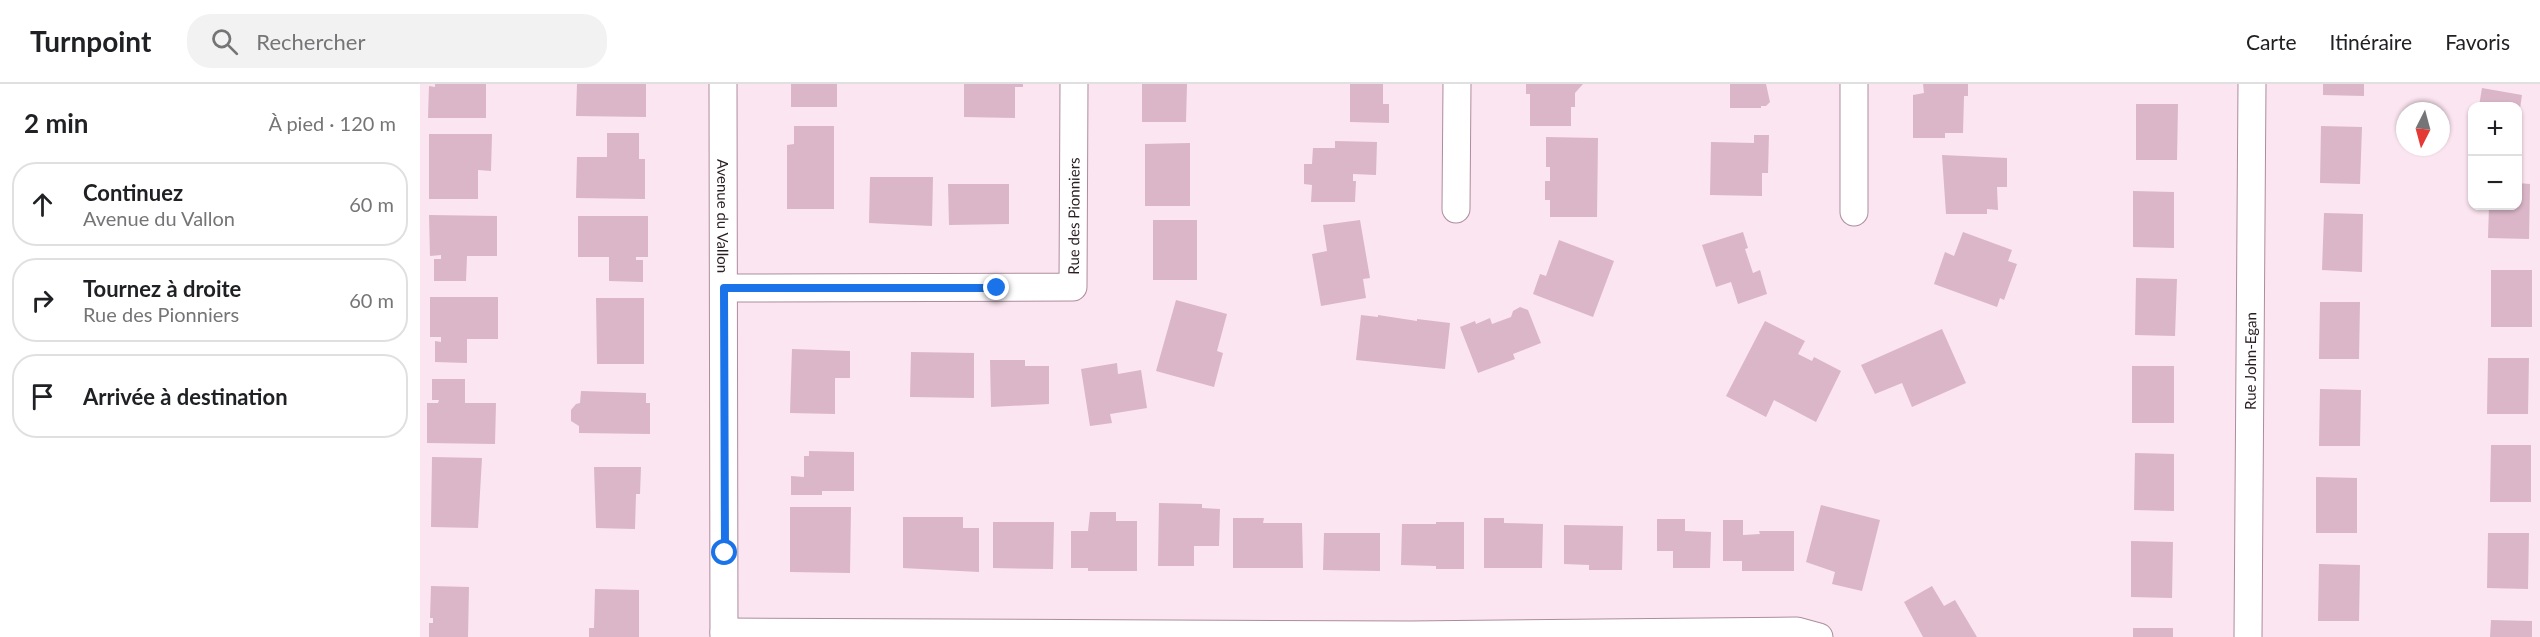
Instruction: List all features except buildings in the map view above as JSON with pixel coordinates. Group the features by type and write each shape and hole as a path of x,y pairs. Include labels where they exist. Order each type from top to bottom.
{"street":[{"name":"Avenue du Vallon","path":"723,84 724,634"},
{"name":"Rue des Pionniers","path":"724,288 1073,287 1074,84"},
{"path":"1456,209 1457,84"},
{"path":"1854,84 1854,212"},
{"name":"Rue John-Egan","path":"2248,637 2252,84"},
{"path":"724,634 1410,636 1797,631 1819,637"}],"route":[{"path":"725,553 724,288 997,288"}]}
